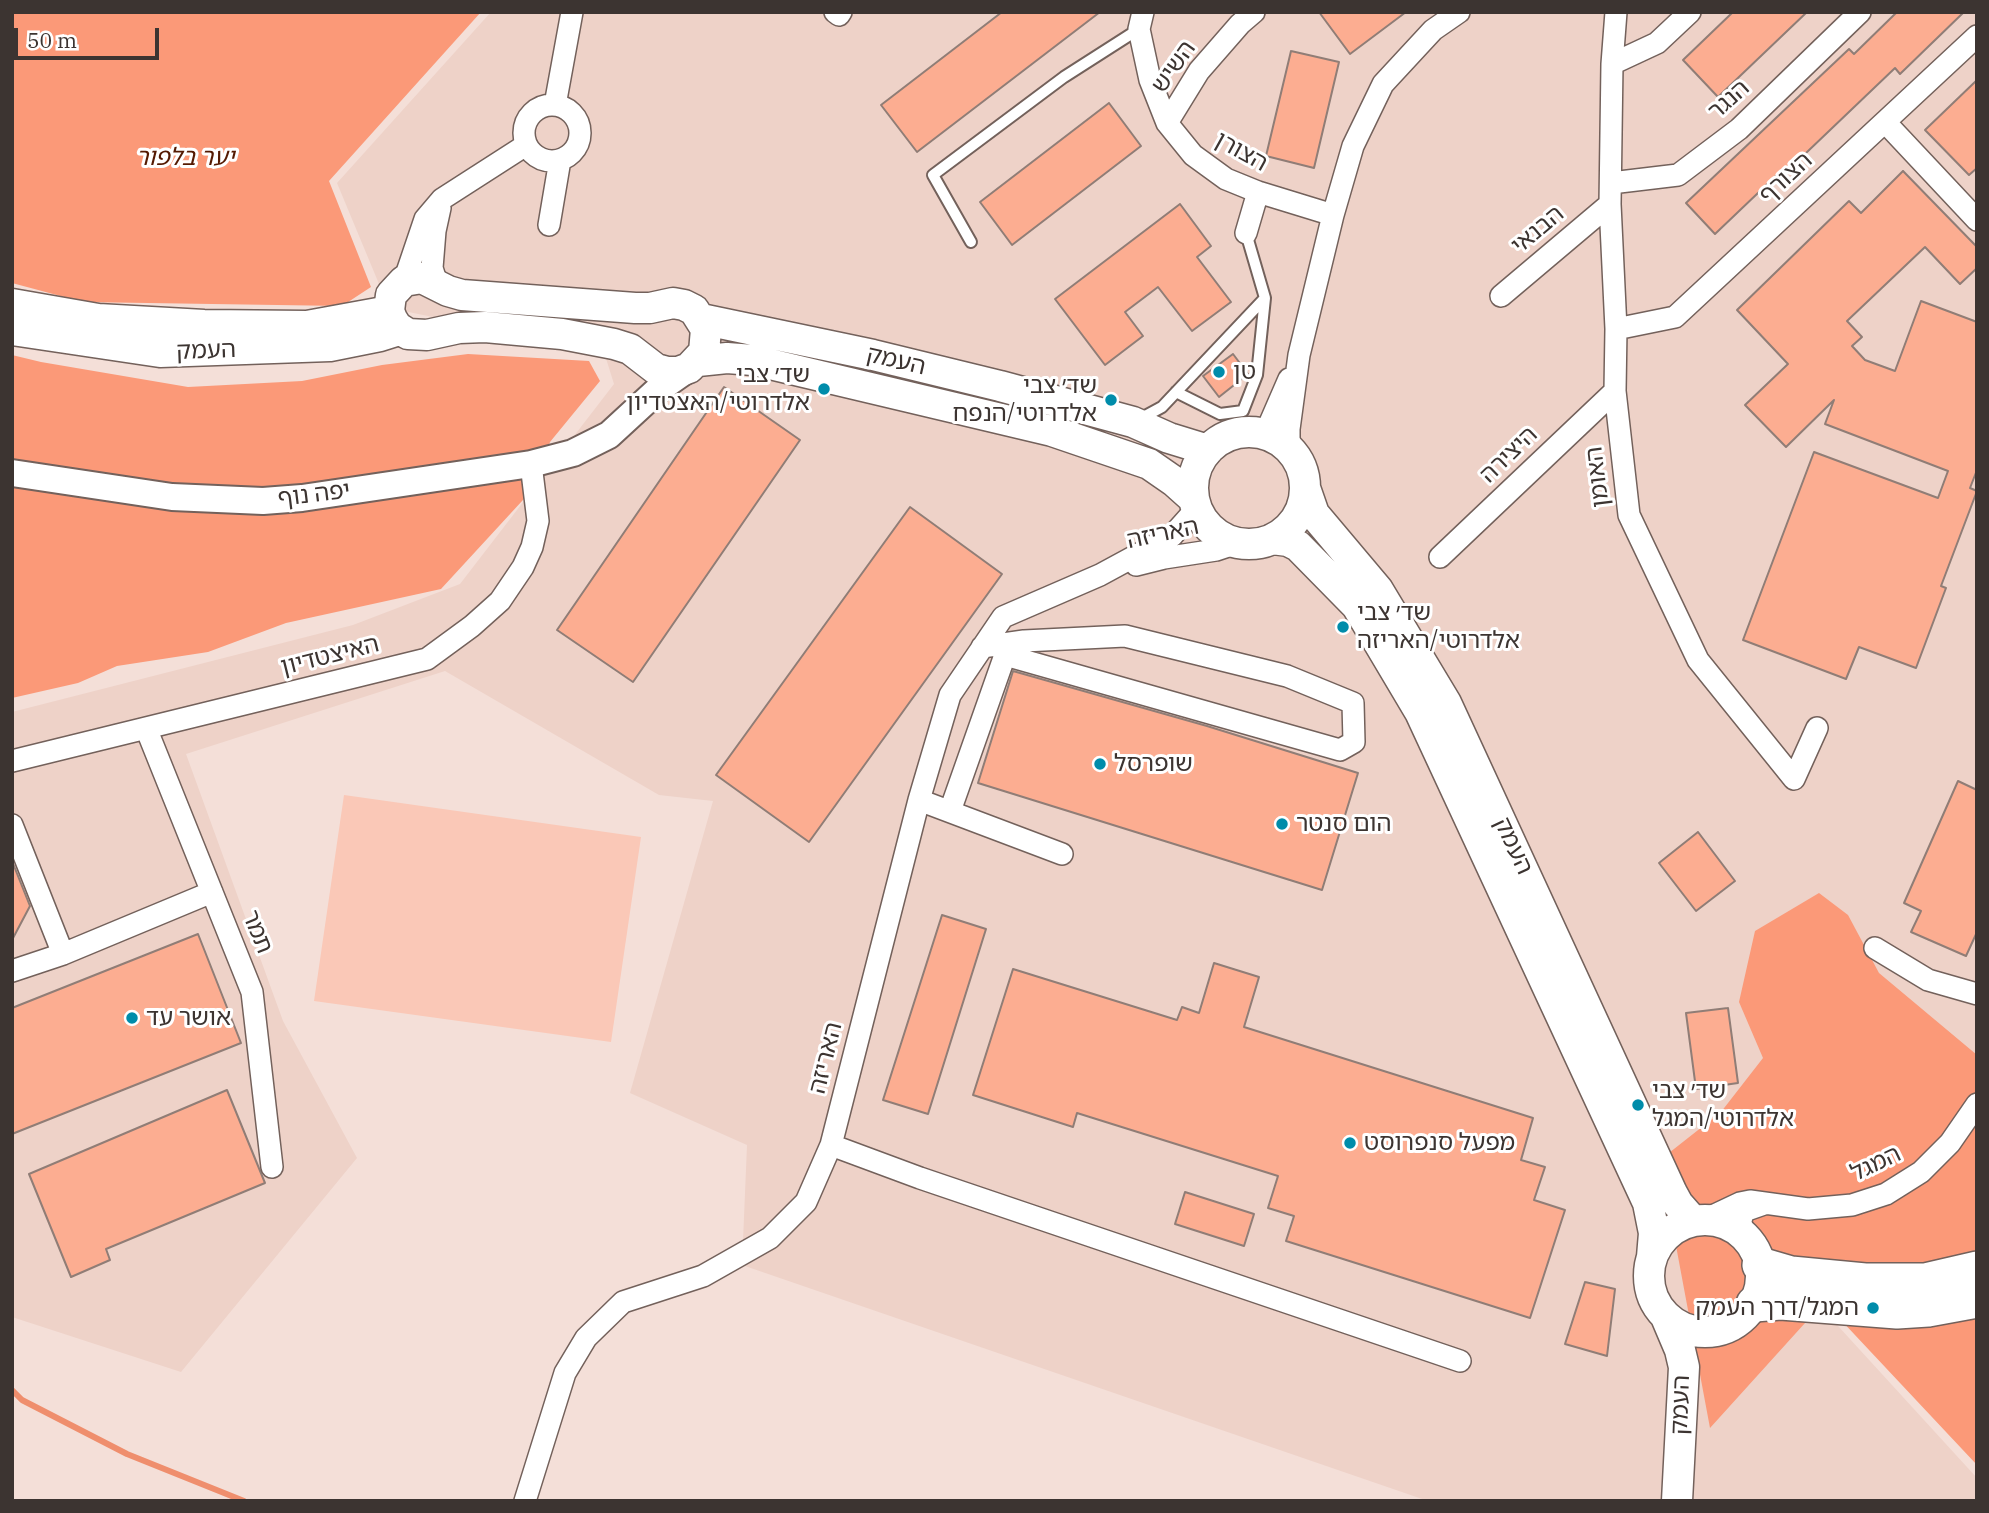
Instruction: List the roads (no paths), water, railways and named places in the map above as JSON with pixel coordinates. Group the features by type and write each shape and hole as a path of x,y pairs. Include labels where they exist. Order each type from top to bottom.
{"highway":[{"path":"1760,1265 1791,1274 1865,1281 1925,1281 1977,1269"},
{"path":"1754,1304 1782,1302 1897,1311 1928,1309 1977,1300"}],"main road":[{"name":"העמק","path":"404,281 422,278 462,295 635,308 673,303 694,310 701,319 886,358 1133,422 1169,438 1208,450"},
{"path":"394,320 391,295 404,281"},
{"name":"העמק","path":"12,304 98,319 204,325 307,326 394,320 408,334 417,336 460,328 485,327 562,334 630,349 656,369 667,372 678,372 693,365 727,358 753,360 1052,431 1149,464 1175,482 1196,504"},
{"path":"693,365 704,352 707,341 701,319"},
{"name":"העמק","path":"12,330 160,352 330,346 380,336 394,320"},
{"path":"1248,431 1276,438 1289,447 1304,473 1306,488 1302,506 1294,522 1272,539 1255,544 1237,543 1213,530 1196,504 1195,473 1208,450 1219,440 1248,431"},
{"name":"העמק","path":"1306,488 1314,514 1378,590 1446,703 1672,1193 1678,1204 1699,1221"},
{"name":"העמק","path":"1272,539 1298,546 1357,606 1420,712 1648,1203 1654,1233 1652,1257"},
{"path":"1699,1221 1723,1223 1742,1234 1756,1252 1760,1265 1760,1287 1754,1304 1743,1318 1733,1325 1710,1333 1686,1329 1666,1317 1653,1297 1649,1274 1652,1257 1668,1233 1699,1221"},
{"name":"העמק","path":"1666,1317 1681,1350 1684,1367 1677,1501"},
{"name":"העמק","path":"1679,1453 1696,1371 1710,1333"}],"street":[{"path":"555,105 572,12"},
{"path":"835,12 839,15 841,12"},
{"name":"השיש","path":"1167,123 1199,71 1254,12"},
{"path":"1289,447 1299,355 1333,215 1353,146 1383,84 1433,30 1459,12"},
{"path":"1601,12 1612,64"},
{"path":"1612,64 1616,12"},
{"path":"1612,64 1657,43 1690,12"},
{"name":"הנגר","path":"1610,193 1678,175 1739,129 1860,12"},
{"name":"הצורן","path":"1141,20 1150,80 1167,123 1193,155 1226,178 1258,192 1333,215"},
{"name":"הצורף","path":"1616,329 1675,317 1977,36"},
{"name":"האומן","path":"1612,64 1610,193 1616,329 1615,391 1629,515 1698,660 1794,779 1817,728"},
{"path":"555,105 572,113 580,130 579,140 575,148 560,160 544,160 526,145 524,137 527,120 538,108 555,105"},
{"path":"1885,122 1977,220"},
{"path":"404,281 425,219 442,199 526,145"},
{"path":"549,225 560,160"},
{"path":"1246,233 1258,192"},
{"name":"הבנאי","path":"1501,296 1610,193"},
{"path":"438,287 432,268 435,230 442,199"},
{"path":"1262,433 1269,425 1299,355"},
{"name":"יפה נוף","path":"609,435 638,397 644,375 643,359"},
{"name":"יפה נוף","path":"12,473 172,497 254,501 302,498 531,464 573,453 609,435 659,389 693,365"},
{"name":"היצירה","path":"1440,557 1615,391"},
{"name":"האיצטדיון","path":"12,761 427,660 500,601 523,567 532,547 538,521 531,464"},
{"name":"האריזה","path":"525,1501 565,1373 586,1338 623,1302 702,1276 770,1238 806,1202 831,1145 919,800 950,695 982,647 1003,617 1100,575 1172,536 1196,504"},
{"name":"האריזה","path":"1100,575 1237,543"},
{"path":"1125,636 1287,676 1353,704 1354,742 1340,750 982,647 1024,641 1125,636"},
{"path":"950,811 1005,655"},
{"name":"תמר","path":"146,728 253,992 272,1167"},
{"path":"919,800 1062,853"},
{"path":"12,825 63,954"},
{"path":"12,971 63,954 212,892"},
{"path":"1875,948 1928,980 1977,994"},
{"name":"המגל","path":"1699,1221 1740,1202 1808,1209 1852,1205 1886,1195 1921,1172 1950,1143 1977,1104"},
{"path":"831,1145 933,1183 1460,1361"},
{"path":"1742,1234 1741,1220 1744,1211 1766,1203"}],"lane":[{"path":"971,242 933,175 1141,20"},
{"path":"1176,392 1220,414 1243,411 1256,375 1265,298 1246,233"},
{"path":"1133,422 1162,407 1265,298"}],"waterway":[{"path":"12,1390 22,1400 127,1454 244,1501"}],"place":[{"name":"טן","path":"1219,372"},
{"name":"שד׳ צבי אלדרוטי/האצטדיון","path":"824,389"},
{"name":"שד׳ צבי אלדרוטי/הנפח","path":"1111,400"},
{"name":"שד׳ צבי אלדרוטי/האריזה","path":"1343,627"},
{"name":"שופרסל","path":"1100,764"},
{"name":"הום סנטר","path":"1282,824"},
{"name":"אושר עד","path":"132,1018"},
{"name":"שד׳ צבי אלדרוטי/המגל","path":"1638,1105"},
{"name":"מפעל סנפרוסט","path":"1350,1143"},
{"name":"המגל/דרך העמק","path":"1873,1308"}],"park label":[{"name":"יער בלפור","path":"185,158"}]}
